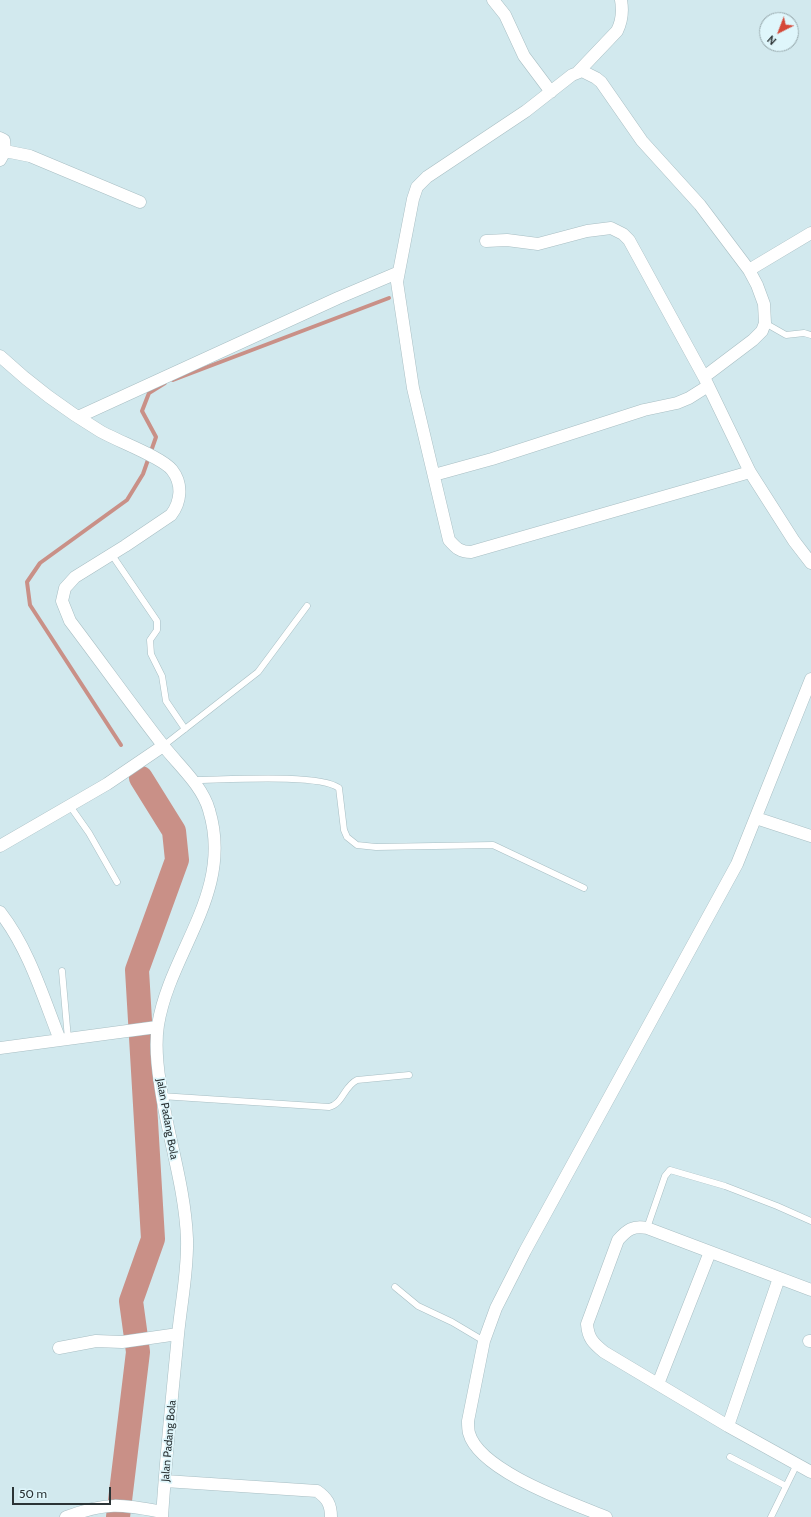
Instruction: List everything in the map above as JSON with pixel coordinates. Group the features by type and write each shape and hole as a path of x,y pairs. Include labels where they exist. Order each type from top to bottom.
{"street":[{"path":"493,0 505,15 524,56 551,92"},
{"path":"621,0 622,15 617,31 578,72 422,181 413,199 397,273 397,289 413,388 449,540 455,548 462,552 471,552 750,472"},
{"path":"434,475 492,459 644,410 677,403 706,382 753,340 762,331 765,323 764,304 749,270 693,196 668,172 642,141 601,82 590,74 578,72"},
{"path":"0,138 4,140 3,156 30,156 140,202"},
{"path":"486,241 507,240 538,244 587,231 611,228 623,234 629,240 706,382 750,472 794,541 811,563"},
{"path":"749,270 811,233"},
{"path":"0,356 33,384 78,417 338,298 397,273"},
{"name":"Jalan Padang Bola","path":"78,417 117,440 163,461 172,469 178,479 180,491 176,508 162,522 75,577 65,588 62,601 70,620 163,746 203,795 209,808 214,831 214,862 209,892 162,1006 157,1027 156,1059 184,1208 187,1238 186,1265 178,1334 162,1514"},
{"path":"606,1517 536,1488 515,1476 481,1452 474,1442 469,1433 468,1421 484,1340 496,1308 521,1258 737,864 811,679"},
{"path":"0,846 107,784 163,746"},
{"path":"756,818 811,836"},
{"path":"0,912 25,953 64,1040"},
{"path":"0,1048 157,1027"},
{"path":"811,1290 647,1228 634,1227 625,1232 618,1240 587,1324 588,1334 593,1343 604,1352 728,1426 811,1472"},
{"path":"658,1384 710,1252"},
{"path":"728,1426 779,1278"},
{"path":"59,1348 101,1340 122,1342 178,1334"},
{"path":"165,1482 317,1491 326,1496 330,1504 331,1517"},
{"path":"66,1517 98,1507 115,1505 131,1506 162,1514"}],"lane":[{"path":"765,323 786,335 804,333 811,335"},
{"path":"112,554 158,621 157,630 150,640 151,654 162,676 166,701 184,729"},
{"path":"163,746 258,672 307,606"},
{"path":"192,780 296,779 329,782 340,788 344,830 347,838 357,845 376,847 493,845 584,888"},
{"path":"70,806 89,832 117,882"},
{"path":"62,971 64,1040"},
{"path":"162,1096 329,1107 337,1104 347,1087 357,1080 410,1075"},
{"path":"647,1228 665,1176 670,1170 676,1170 740,1192 811,1221"},
{"path":"395,1287 418,1306 452,1322 484,1340"},
{"path":"730,1457 786,1486"},
{"path":"771,1517 797,1464"}],"waterway":[{"path":"173,380 389,298"},
{"path":"121,745 30,605 27,582 40,563 127,500 143,474 156,437 142,411 149,393 165,383"},
{"path":"118,1517 138,1352 131,1301 153,1239 137,970 177,860 174,831 141,778"}]}
